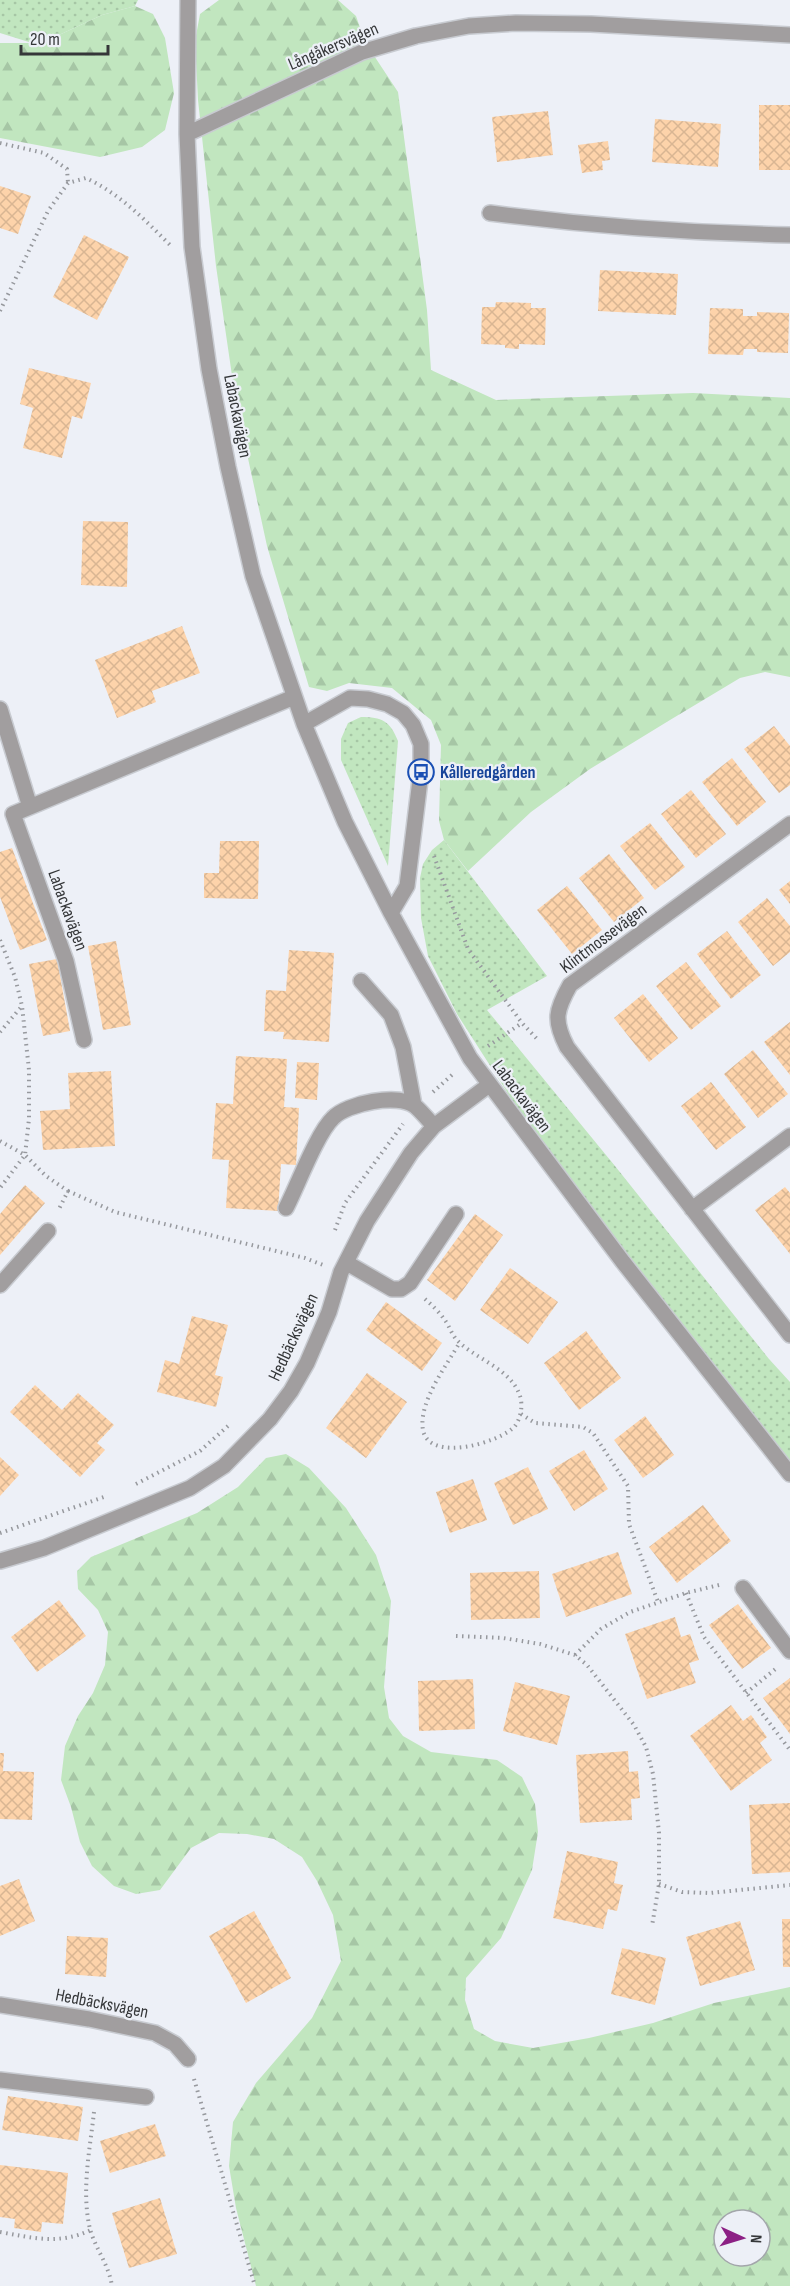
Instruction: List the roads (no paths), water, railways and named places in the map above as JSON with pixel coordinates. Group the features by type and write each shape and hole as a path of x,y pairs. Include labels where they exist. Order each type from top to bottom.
{"street":[{"name":"Labackavägen","path":"188,0 187,134 192,247 209,369 253,576 304,724 345,822 391,913 470,1058 623,1262 790,1474"},
{"name":"Långåkersvägen","path":"187,134 268,94 320,73 362,52 416,36 469,26 516,23 591,24 790,35"},
{"path":"490,213 560,222 711,233 790,234"},
{"name":"Labackavägen","path":"84,1040 66,961 13,814 294,698"},
{"path":"304,724 350,698 368,699 387,704 403,713 413,724 421,744 421,772 407,886 391,913"},
{"path":"0,710 30,807"},
{"name":"Klintmossevägen","path":"692,1209 567,1047 558,1031 558,1005 570,985 790,824"},
{"path":"361,981 391,1015 403,1047 415,1106 434,1126"},
{"name":"Hedbäcksvägen","path":"0,1561 44,1548 189,1488 224,1466 270,1419 291,1390 307,1363 329,1312 344,1267 367,1221 411,1153 434,1126 489,1085"},
{"path":"286,1208 333,1117 352,1106 384,1099 415,1106"},
{"path":"790,1136 692,1209 790,1335"},
{"path":"344,1267 392,1289 401,1289 410,1283 456,1214"},
{"path":"0,1285 48,1231"},
{"path":"743,1588 790,1651"},
{"name":"Hedbäcksvägen","path":"0,2005 155,2032 175,2044 188,2059"},
{"path":"0,2080 146,2097"}],"place":[{"name":"Kålleredgården","path":"421,772"}]}
